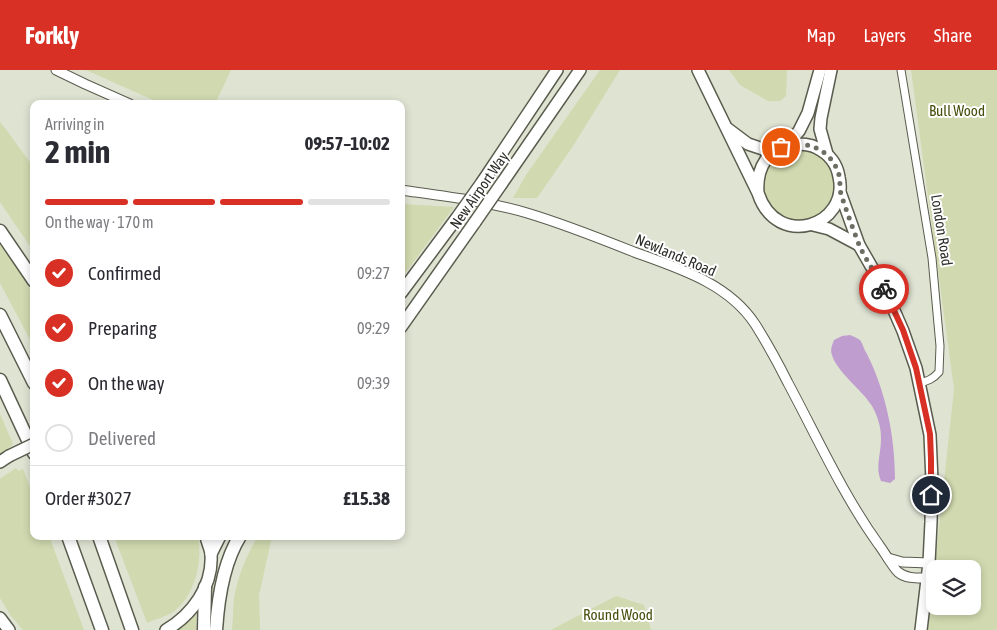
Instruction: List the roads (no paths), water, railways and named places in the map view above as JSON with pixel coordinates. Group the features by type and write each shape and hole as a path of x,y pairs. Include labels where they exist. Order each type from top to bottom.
{"highway":[{"path":"0,231 30,276"},
{"path":"23,266 30,279"},
{"path":"0,315 30,374"},
{"path":"0,380 30,444"},
{"path":"69,540 102,630"},
{"path":"100,540 132,630"},
{"path":"216,630 220,593 228,562 238,540"},
{"path":"204,630 205,587"}],"main road":[{"name":"New Airport Way","path":"405,289 483,181 558,70"},
{"name":"New Airport Way","path":"405,321 580,70"},
{"path":"551,113 588,70"},
{"path":"698,70 764,207 774,219 783,224 803,227 823,220 837,202 840,192 838,171 834,162 827,154 815,147 801,144 788,145 776,150 762,165 758,174 758,194"},
{"path":"788,145 808,113 820,70"},
{"path":"827,154 820,129 831,70"},
{"path":"726,127 748,144 763,149 776,150"},
{"path":"840,192 859,245 886,292 914,361 930,434 931,514 929,560"},
{"path":"813,225 829,229 859,245"},
{"path":"4,459 30,446"},
{"path":"166,630 186,615 205,587 209,575 211,554 207,540"},
{"path":"211,554 218,540"},
{"path":"921,630 926,587"},
{"path":"0,618 9,630"}],"street":[{"path":"56,70 121,100"},
{"name":"London Road","path":"901,70 932,258 940,346 939,372 929,381 919,383"},
{"name":"Newlands Road","path":"405,191 500,207 541,218 690,274 723,292 739,305 754,323 775,358 843,488 897,572 908,577 926,578"},
{"path":"888,558 902,562 926,563"}],"park label":[{"name":"Bull Wood","path":"957,110"},
{"name":"Round Wood","path":"618,614"}]}
